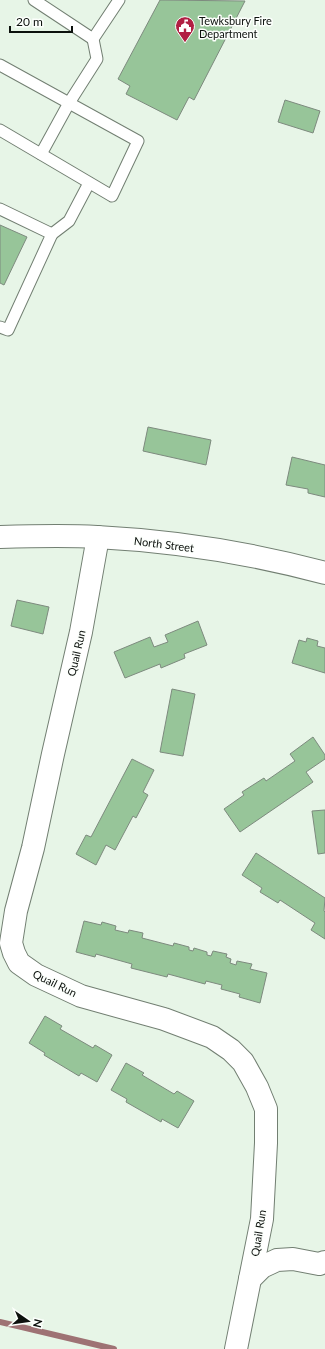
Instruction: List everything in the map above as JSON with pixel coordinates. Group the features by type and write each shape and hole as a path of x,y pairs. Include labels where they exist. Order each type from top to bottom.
{"street":[{"name":"North Street","path":"0,536 56,535 154,542 247,555 325,573"},
{"name":"Quail Run","path":"98,537 81,632 33,848 16,910 11,943 19,963 36,975 81,996 164,1019 212,1037 231,1050 243,1062 257,1087 266,1109 266,1143 262,1219 236,1349"},
{"name":"Quail Run","path":"250,1279 262,1267 277,1260 293,1259 319,1264 325,1262"}],"lane":[{"path":"34,0 93,39"},
{"path":"41,154 69,103 97,59 93,39 119,0"},
{"path":"0,64 138,141 112,196 0,130"},
{"path":"0,327 8,330 52,234 68,221 89,183"},
{"path":"0,209 52,234"}],"building":[{"path":"160,0 245,1 194,100 189,97 177,120 126,94 130,86 118,79"},
{"path":"285,100 320,111 313,133 278,122"},
{"path":"0,225 27,237 4,285 0,283"},
{"path":"148,427 211,440 206,465 143,451"},
{"path":"292,457 325,465 325,497 308,493 308,489 286,485"},
{"path":"17,600 49,607 43,634 11,626"},
{"path":"198,621 207,645 184,654 185,658 161,668 160,664 125,678 114,652 150,637 154,647 168,642 165,635"},
{"path":"307,638 318,641 317,646 325,648 325,673 292,663 299,640 306,642"},
{"path":"172,689 195,694 183,756 160,752"},
{"path":"313,737 325,755 325,759 306,772 313,782 240,832 224,809 244,795 242,792 264,778 266,781 295,761 290,754"},
{"path":"132,759 154,770 143,792 148,795 136,818 133,816 115,850 106,845 96,865 76,854 86,835 91,837"},
{"path":"325,810 325,853 318,854 312,811"},
{"path":"256,853 325,898 325,939 311,930 315,923 280,900 278,903 260,892 262,888 242,875"},
{"path":"84,921 101,925 102,922 116,926 115,930 128,933 129,930 143,933 142,938 173,946 174,943 189,947 189,950 193,951 194,948 207,952 207,955 211,956 213,951 227,954 226,957 231,959 230,963 236,965 237,961 252,964 250,969 267,973 260,1003 239,997 240,994 221,989 222,985 206,981 205,984 168,974 167,977 131,968 132,964 96,954 95,957 76,952"},
{"path":"45,1016 62,1026 60,1029 93,1048 95,1045 112,1055 97,1082 81,1073 79,1076 44,1055 45,1053 29,1043"},
{"path":"126,1063 144,1073 142,1075 174,1094 177,1091 194,1101 178,1128 162,1119 161,1122 126,1102 127,1099 111,1090"}],"waterway":[{"path":"0,1322 114,1349"}],"place":[{"name":"Tewksbury Fire Department","path":"185,43"}]}
